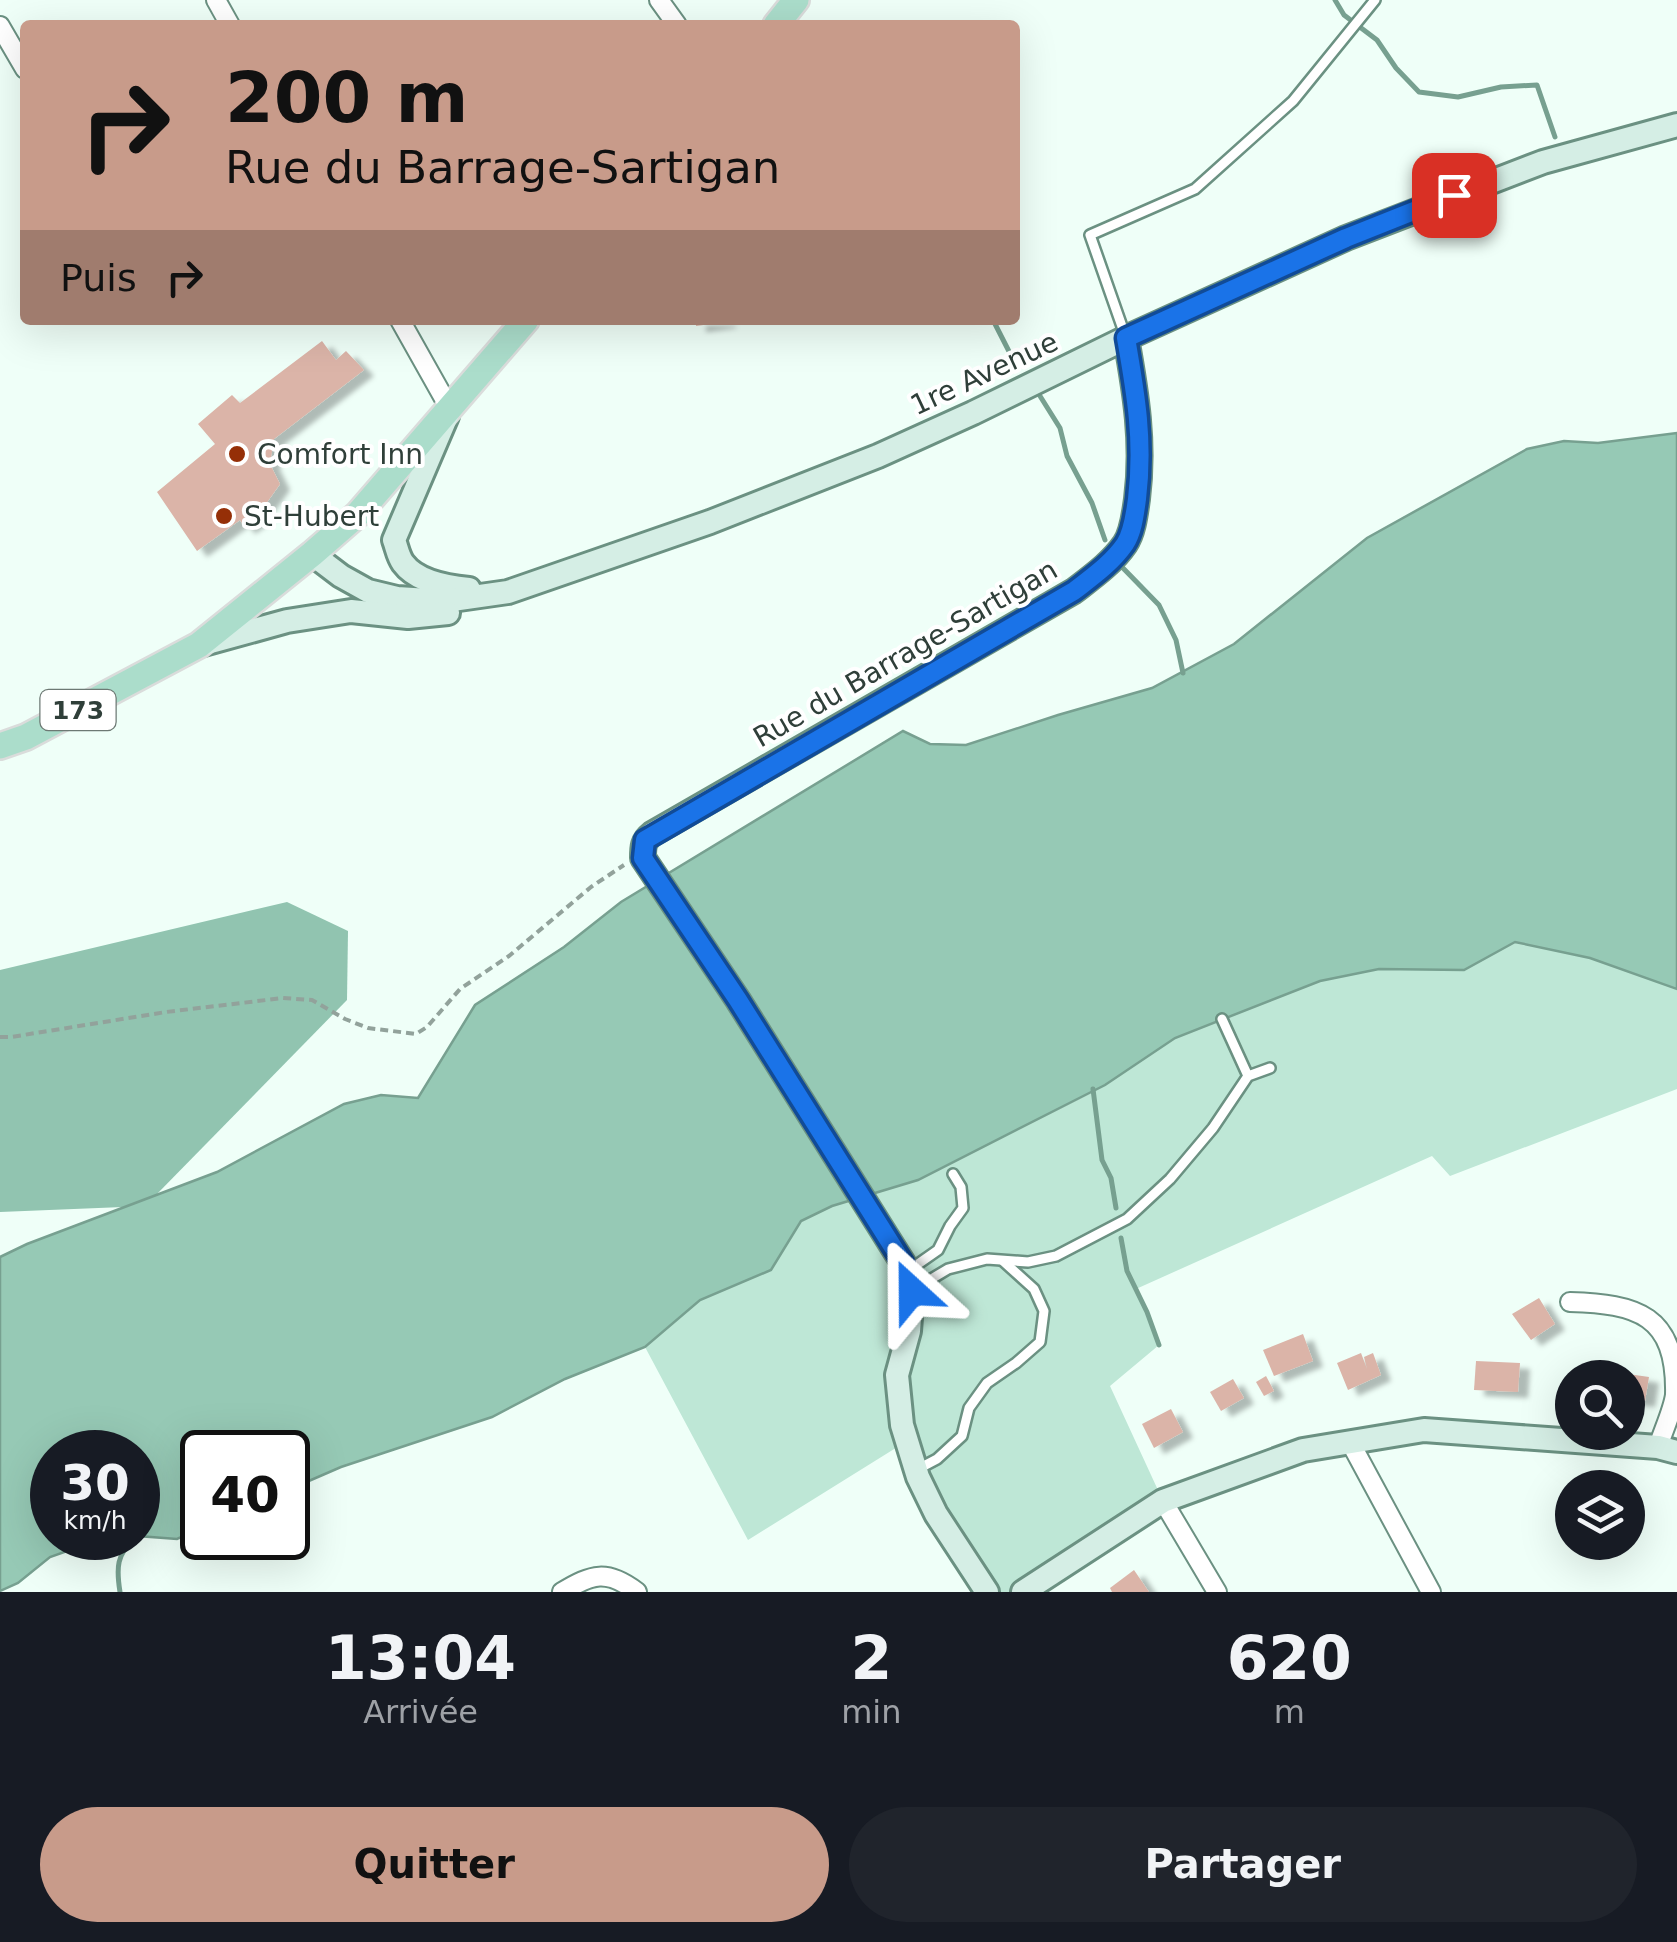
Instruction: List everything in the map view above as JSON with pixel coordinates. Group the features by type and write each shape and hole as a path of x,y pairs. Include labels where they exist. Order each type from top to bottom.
{"main road":[{"path":"780,20 796,0"},
{"name":"1re Avenue","path":"312,554 368,591 397,598 445,601 508,592 710,522 878,456 1346,238 1542,162 1677,125"},
{"name":"173","path":"0,746 26,737 199,645 312,554 358,514 522,325"},
{"name":"Rue du Barrage-Sartigan","path":"643,855 645,840 652,834 1074,591 1104,568 1126,542 1136,512 1142,464 1139,414 1126,338"},
{"path":"450,409 394,540 400,560 413,574 449,588 508,592"},
{"path":"199,645 287,621 350,611 408,616 463,611 508,592"},
{"path":"643,855 738,1000 907,1276 910,1331 897,1375 902,1426 936,1514 987,1592"},
{"path":"1023,1592 1163,1502 1303,1450 1424,1430 1668,1450"}],"street":[{"path":"0,26 20,60"},
{"path":"403,325 450,409"},
{"path":"1570,1302 1610,1303 1639,1310 1659,1322 1676,1354 1675,1398 1664,1423 1668,1450"},
{"path":"1350,1442 1431,1592"},
{"path":"1163,1502 1216,1592"},
{"path":"562,1592 601,1574 624,1582 636,1592"}],"lane":[{"path":"1126,338 1090,236 1195,189 1292,101 1375,0"},
{"path":"1222,1019 1248,1076"},
{"path":"907,1276 987,1259 1028,1262 1056,1256 1127,1219 1180,1166 1248,1076 1270,1068"},
{"path":"907,1276 938,1250 963,1208 961,1187 953,1174"},
{"path":"916,1470 962,1436 969,1408 987,1383 1040,1342 1044,1311 1034,1289 1002,1260"}],"path":[{"path":"0,1037 283,998 312,1000 368,1028 416,1034 460,989 508,956 591,887 643,855"}],"shaded area":[{"path":"1677,433 1677,989 1590,958 1515,942 1464,970 1379,969 1320,981 1175,1038 1105,1085 918,1180 832,1206 801,1221 771,1270 700,1300 645,1347 565,1379 492,1417 310,1480 310,1430 180,1430 177,1539 160,1538 160,1430 30,1430 30,1560 46,1560 18,1583 0,1591 0,1257 217,1172 344,1104 381,1095 418,1098 475,1005 564,947 621,902 903,731 930,744 966,745 1152,688 1234,644 1367,538 1527,449 1564,441 1598,443"},
{"path":"287,902 348,931 347,1000 156,1195 123,1207 0,1212 0,970"},
{"path":"1515,942 1590,958 1677,989 1677,1089 1450,1176 1432,1156 1136,1289 1159,1345 1110,1386 1163,1501 1023,1592 987,1592 907,1441 748,1540 645,1347 700,1300 771,1270 801,1222 832,1206 918,1180 1093,1092 1175,1038 1320,981 1379,969 1464,970"}],"building":[{"name":"Comfort Inn","path":"322,341 336,360 346,351 364,370 274,439 270,464 280,484 263,508 264,515 245,528 240,520 197,551 157,492 215,444 198,424 232,395 240,403"},
{"path":"1539,1298 1555,1324 1531,1340 1512,1314"},
{"path":"1303,1334 1313,1361 1274,1376 1263,1350"},
{"path":"1361,1353 1367,1369 1364,1357 1373,1353 1381,1375 1348,1390 1337,1363"},
{"path":"1476,1361 1520,1363 1518,1392 1474,1390"},
{"path":"1266,1376 1274,1391 1264,1396 1256,1382"},
{"path":"1233,1379 1244,1398 1221,1411 1210,1392"},
{"path":"1171,1409 1183,1432 1154,1448 1142,1424"},
{"path":"1134,1570 1149,1592 1112,1592 1110,1588"}],"waterway":[{"path":"1335,0 1344,15 1377,40 1419,92 1458,97 1501,87 1537,85 1555,137"},
{"path":"996,325 1017,367"},
{"path":"1040,396 1060,428 1067,456 1092,503 1105,540"},
{"path":"1121,566 1159,605 1176,640 1183,673"},
{"path":"1093,1089 1102,1160 1111,1178 1116,1208"},
{"path":"1121,1238 1127,1271 1159,1345"},
{"path":"120,1560 120,1592"}],"place":[{"name":"Comfort Inn","path":"237,454"},
{"name":"St-Hubert","path":"224,516"}],"route":[{"path":"912,1291 903,1263 738,1000 643,858 645,840 1074,591 1104,568 1126,542 1136,512 1142,464 1139,414 1126,338 1346,238 1454,195"}]}
